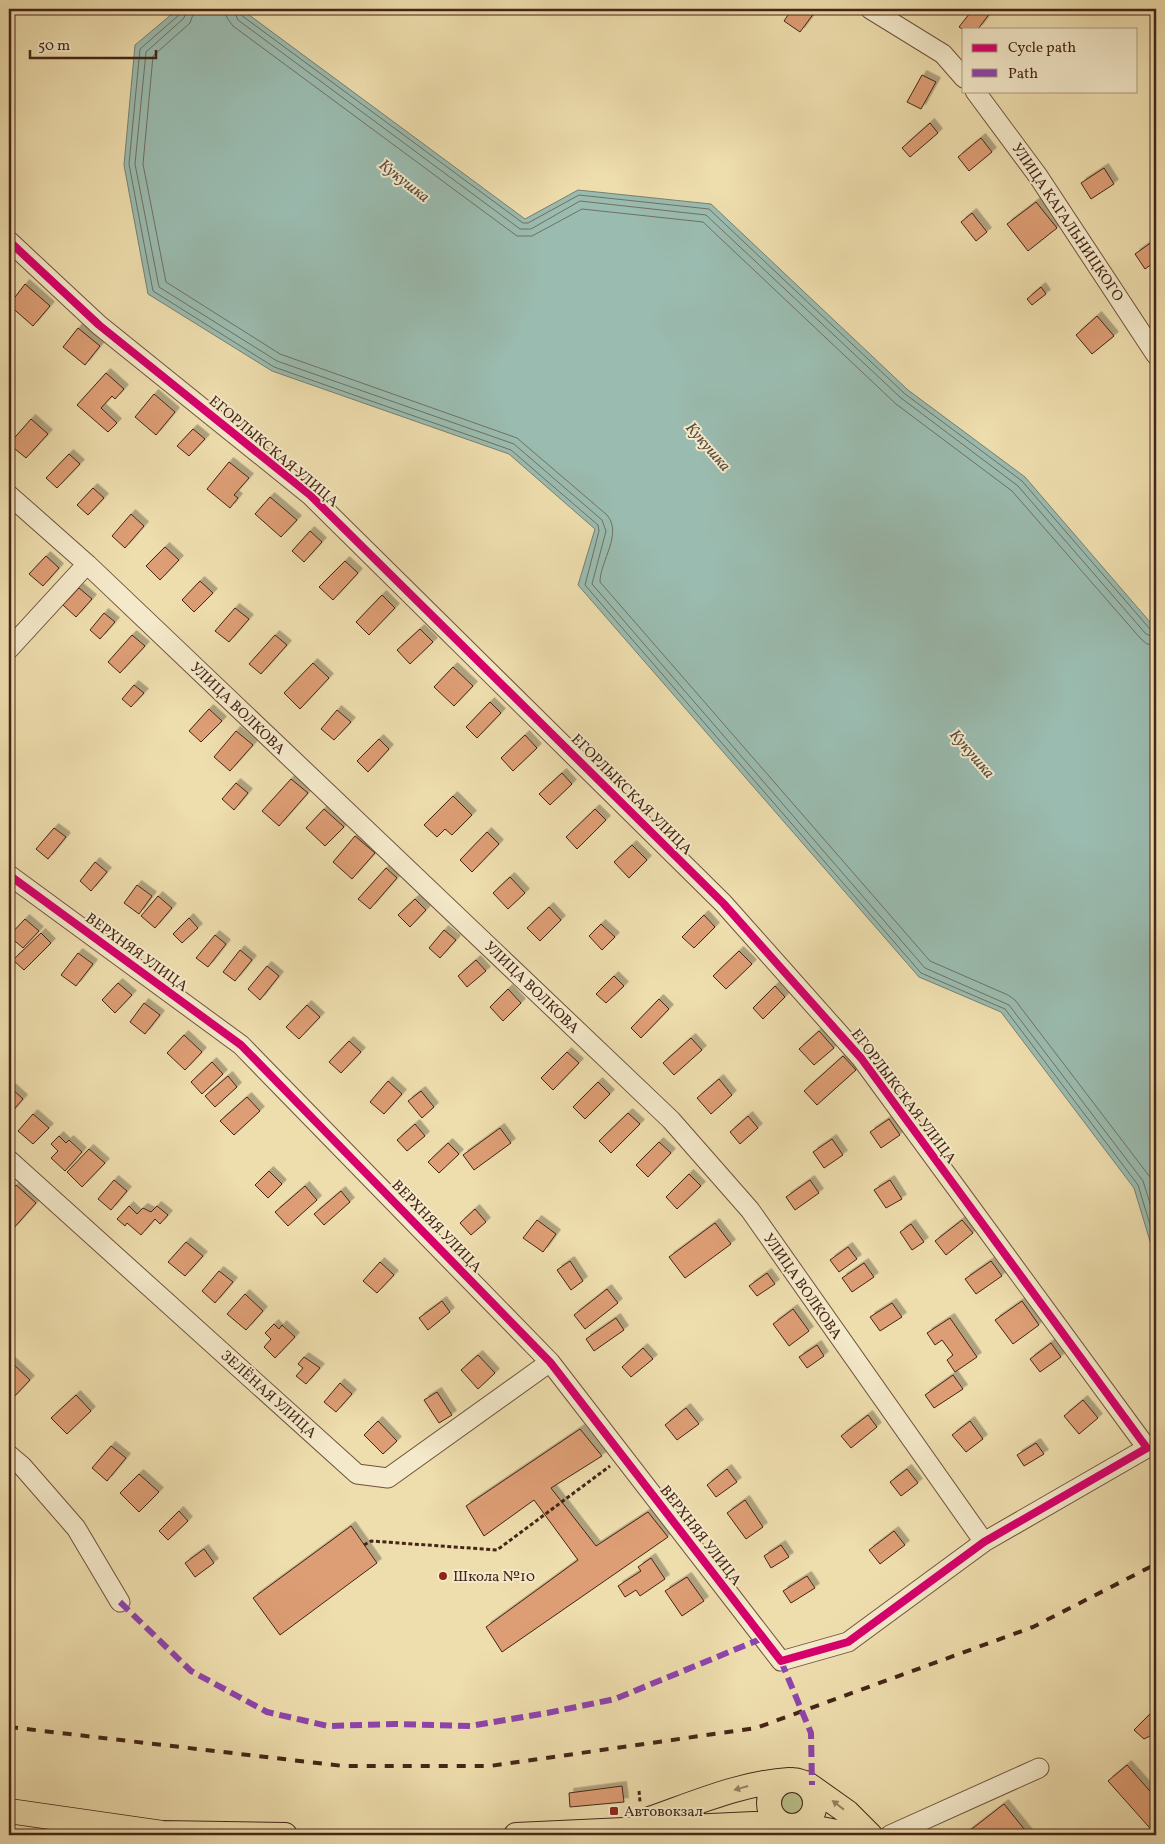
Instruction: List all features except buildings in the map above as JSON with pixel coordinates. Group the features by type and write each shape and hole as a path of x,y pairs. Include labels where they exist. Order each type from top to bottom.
{"main road":[{"path":"795,1780 775,1787 769,1801 770,1810 779,1822 821,1832 852,1835"},
{"path":"516,1835 585,1831 689,1831 754,1824 795,1826 808,1820 815,1807 813,1792 795,1780"},
{"path":"585,1831 642,1821 765,1781 795,1780 812,1785 840,1807 870,1835"},
{"path":"9,1811 162,1834 285,1835"}],"street":[{"path":"870,9 943,54 962,76"},
{"name":"УЛИЦА КАГАЛЬНИЦКОГО","path":"976,92 1038,176 1156,355"},
{"name":"ЕГОРЛЫКСКАЯ УЛИЦА","path":"9,241 99,325 310,495 724,903 861,1058 1147,1448 984,1542"},
{"name":"УЛИЦА ВОЛКОВА","path":"9,495 87,564 671,1120 750,1210 984,1542"},
{"path":"9,649 87,564"},
{"name":"ВЕРХНЯЯ УЛИЦА","path":"9,875 242,1045 550,1362 781,1661 848,1642 984,1542"},
{"name":"ЗЕЛЁНАЯ УЛИЦА","path":"9,1160 358,1474 388,1478 550,1362"},
{"path":"13,1463 76,1528 120,1602"},
{"path":"890,1835 1039,1768"}],"path":[{"path":"364,1545 371,1542 498,1550 623,1456"}],"green space":[{"path":"789,1783 810,1798 805,1812 796,1817 792,1817 780,1807 779,1793"}],"water":[{"name":"Кукушка","path":"178,9 241,9 525,219 578,190 711,204 908,390 1025,477 1156,629 1156,1261 1134,1188 1001,1012 919,977 578,585 595,529 509,454 272,371 148,294 124,165 135,45"}],"railway":[{"path":"9,1727 343,1766 490,1766 756,1728 1033,1627 1156,1564"}],"marked path":[{"path":"120,1602 191,1671 267,1712 328,1726 395,1724 470,1726 547,1713 615,1699 763,1638"},
{"path":"781,1661 811,1733 812,1785"}],"cycle path":[{"path":"9,241 99,325 310,495 723,903 861,1058 1147,1448 984,1542 848,1642 781,1661 550,1362 241,1045 9,875"}],"place":[{"name":"Школа №10","path":"443,1576"},
{"name":"Автовокзал","path":"614,1811"}]}
